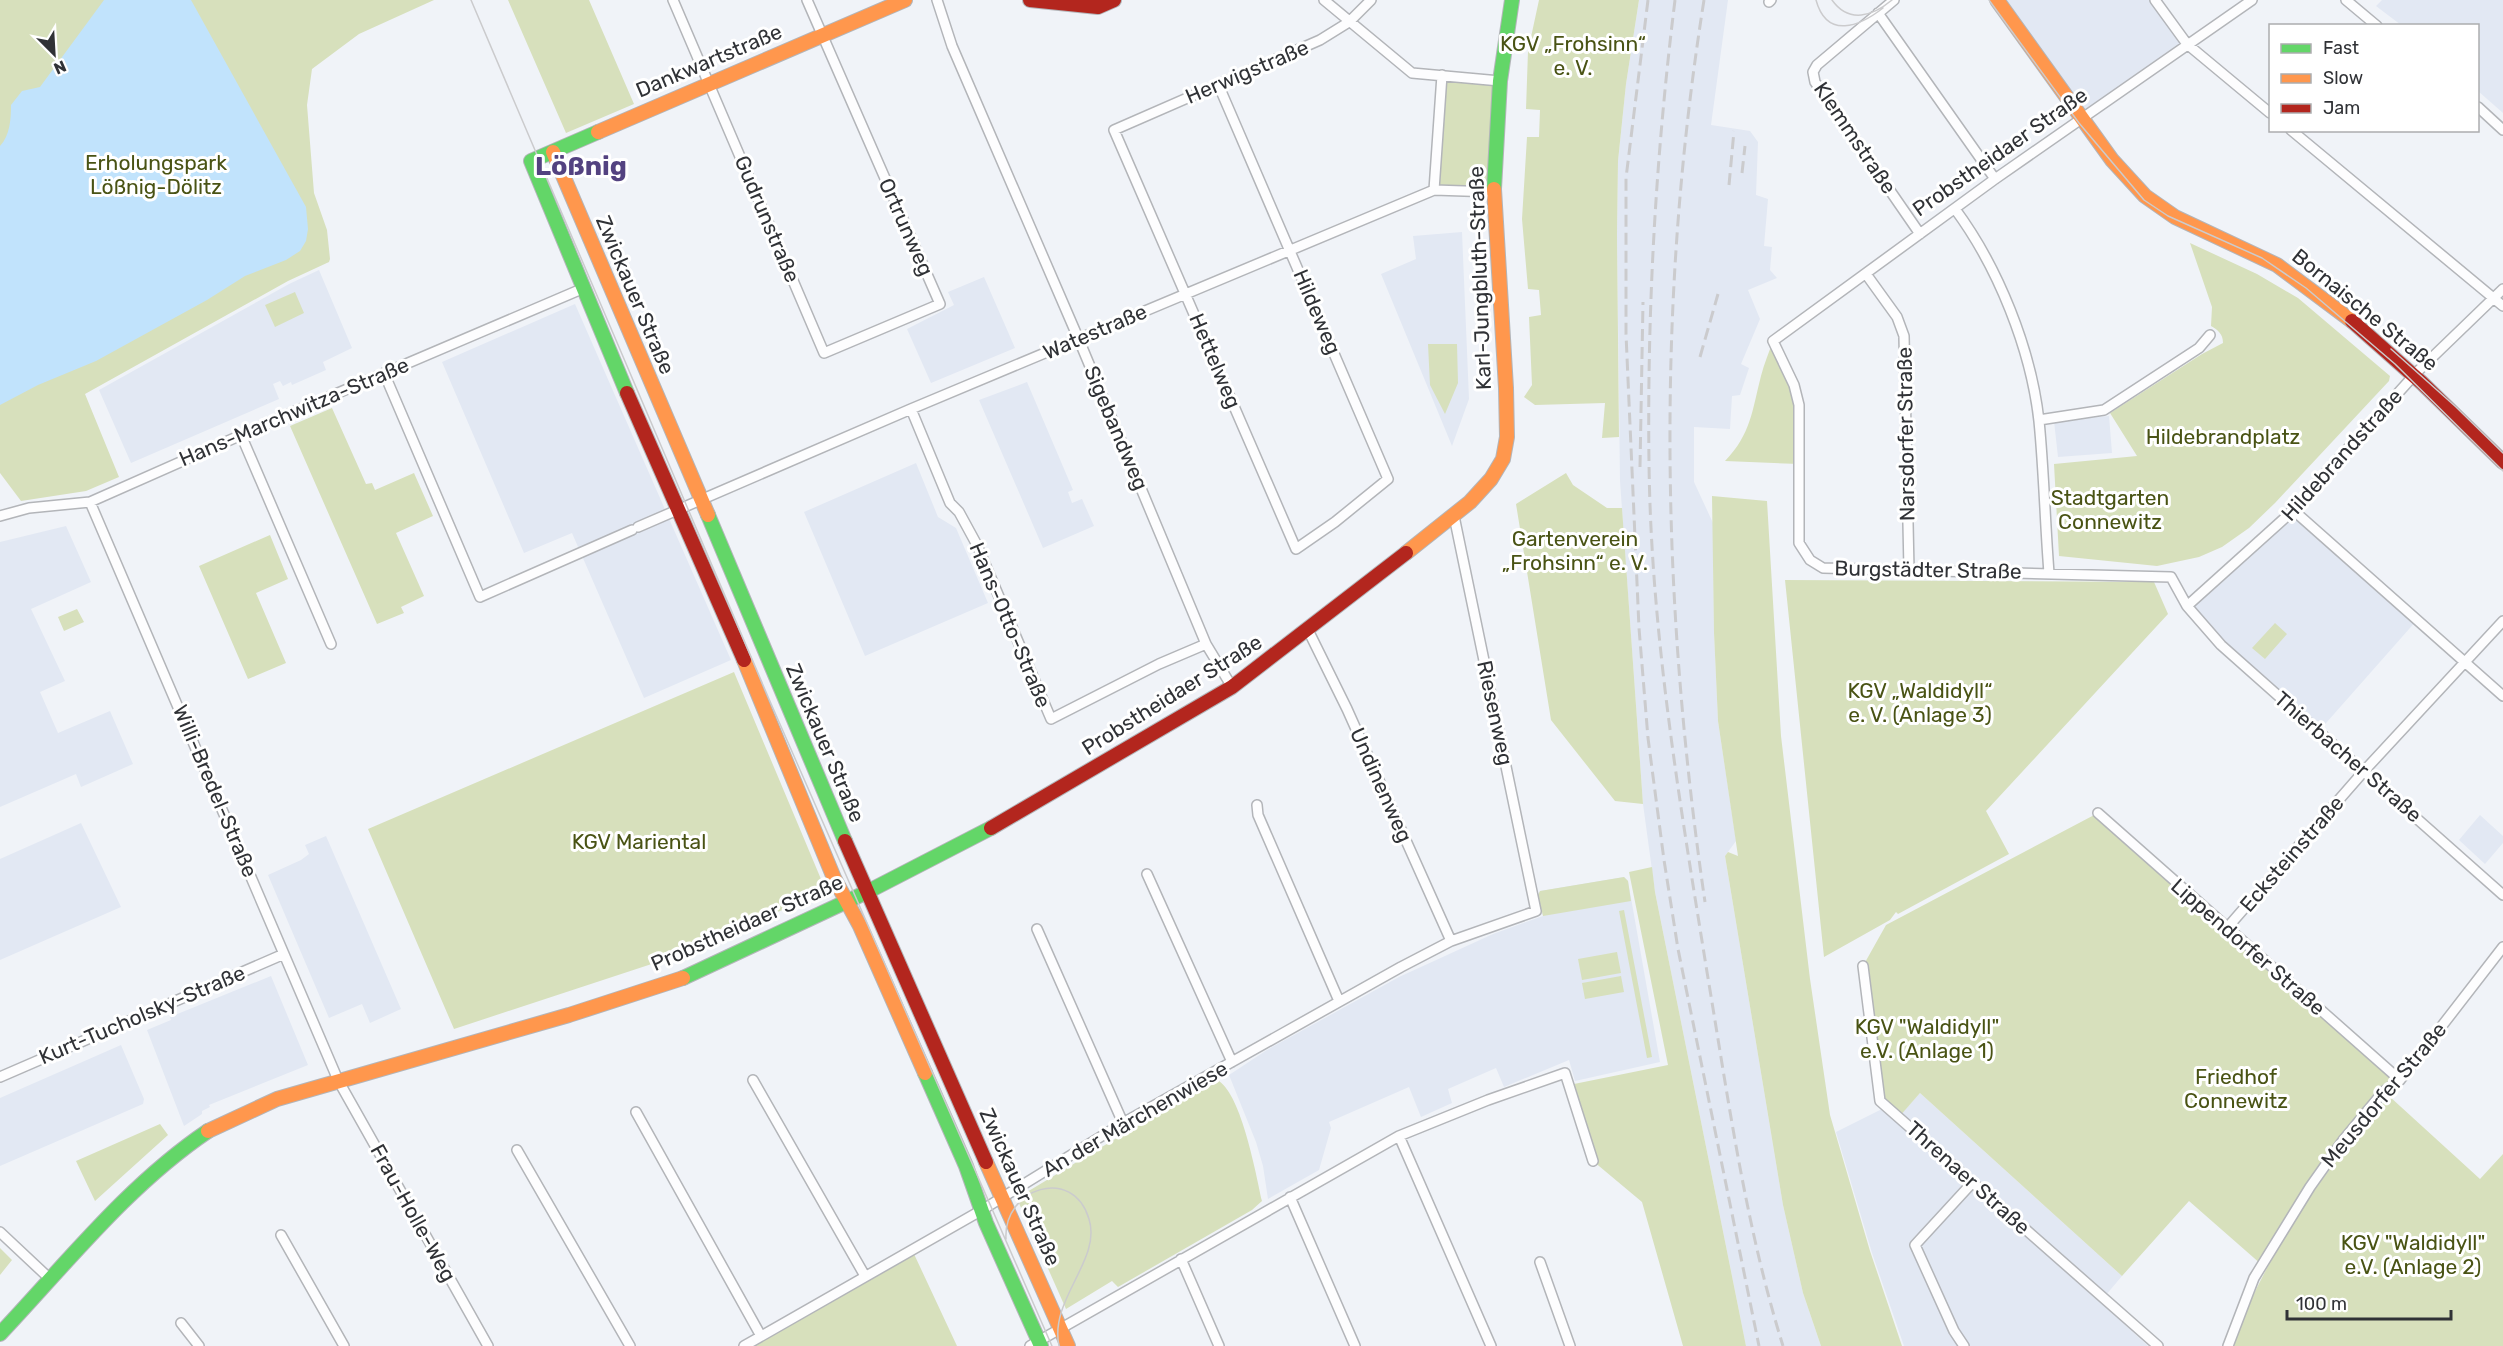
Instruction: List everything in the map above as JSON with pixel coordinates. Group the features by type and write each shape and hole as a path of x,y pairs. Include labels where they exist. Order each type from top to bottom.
{"main road":[{"name":"Dankwartstraße","path":"531,160 905,0"},
{"path":"1030,0 1098,7 1114,0"},
{"name":"Karl-Jungbluth-Straße","path":"1491,479 1503,459 1507,437 1494,192 1500,81 1512,0"},
{"name":"Bornaische Straße","path":"1997,0 2082,120 2132,183 2158,207 2275,264 2309,286 2415,375 2503,462"},
{"name":"Zwickauer Straße","path":"553,152 652,390 701,499 766,659 1068,1346"},
{"name":"Zwickauer Straße","path":"531,160 676,510 743,658 846,902 860,926 966,1166 1036,1344"},
{"name":"Probstheidaer Straße","path":"0,1334 134,1191 185,1147 213,1128 277,1099 569,1015 689,976 867,892 991,828 1232,687 1454,516 1491,479"}],"street":[{"name":"Gudrunstraße","path":"673,0 824,352"},
{"path":"807,0 822,35"},
{"name":"Sigebandweg","path":"937,0 952,46 1079,340 1206,644 1232,687"},
{"path":"1324,0 1412,73 1500,81"},
{"name":"Herwigstraße","path":"1114,130 1320,40 1348,22 1371,0"},
{"name":"Klemmstraße","path":"1894,0 1817,64 1812,72 1815,82 1920,234"},
{"path":"2155,0 2187,44 2269,111"},
{"name":"Probstheidaer Straße","path":"1773,340 1995,179 2252,0"},
{"path":"2346,0 2375,24"},
{"path":"1878,13 1995,179"},
{"name":"Ortrunweg","path":"822,35 939,304 824,352"},
{"path":"1434,190 1442,75"},
{"name":"Hildeweg","path":"1218,84 1291,249 1388,479 1335,522"},
{"path":"2479,108 2503,130"},
{"name":"Hettelweg","path":"1114,130 1296,549 1335,522"},
{"path":"2293,132 2503,306"},
{"name":"Watestraße","path":"384,373 480,597 701,499 1434,190 1494,192"},
{"path":"1955,209 1976,238 2015,324 2039,420 2049,573"},
{"name":"Narsdorfer Straße","path":"1866,274 1898,318 1904,336 1909,570"},
{"name":"Hans-Marchwitza-Straße","path":"0,516 29,508 90,502 240,435 584,288"},
{"name":"Hildebrandstraße","path":"2187,606 2293,510 2415,375 2503,289"},
{"path":"2039,420 2104,410 2199,348 2210,335"},
{"name":"Burgstädter Straße","path":"1773,340 1794,385 1799,405 1799,543 1810,560 1823,568 2171,577 2187,606"},
{"name":"Hans-Otto-Straße","path":"911,410 950,503 959,512 977,545 1050,719 1206,644"},
{"path":"240,435 331,644"},
{"name":"Willi-Bredel-Straße","path":"90,502 338,1080"},
{"path":"2293,510 2503,696"},
{"name":"Riesenweg","path":"1454,516 1536,911"},
{"name":"Thierbacher Straße","path":"2187,606 2195,618 2221,645 2503,895"},
{"name":"Ecksteinstraße","path":"2227,928 2364,771 2503,621"},
{"name":"Undinenweg","path":"1308,630 1347,709 1451,941"},
{"path":"1257,805 1258,815 1339,1001"},
{"name":"Lippendorfer Straße","path":"2097,813 2400,1080"},
{"path":"1148,874 1232,1062"},
{"name":"An der Märchenwiese","path":"744,1346 982,1210 1123,1124 1339,1001 1451,941 1536,911"},
{"path":"1037,929 1123,1124"},
{"name":"Meusdorfer Straße","path":"2228,1346 2254,1278 2310,1187 2344,1139 2383,1092 2400,1080 2503,947"},
{"name":"Kurt-Tucholsky-Straße","path":"0,1077 284,954"},
{"name":"Threnaer Straße","path":"1863,966 1881,1101 2158,1346"},
{"path":"1036,1344 1399,1136 1488,1100 1565,1073 1593,1161"},
{"name":"Frau-Holle-Weg","path":"338,1080 488,1346"},
{"path":"753,1080 865,1276"},
{"path":"636,1112 762,1336"},
{"path":"1399,1136 1491,1346"},
{"path":"517,1150 630,1346"},
{"path":"1964,1346 1954,1331 1916,1245 1972,1183"},
{"path":"1290,1197 1355,1346"},
{"path":"0,1232 50,1279"},
{"path":"281,1235 344,1346"},
{"path":"1181,1259 1219,1346"},
{"path":"1540,1262 1570,1346"},
{"path":"181,1323 199,1346"}],"shaded area":[{"path":"1639,0 1728,0 1711,125 1750,131 1758,142 1756,195 1768,199 1764,246 1772,247 1770,270 1777,278 1748,290 1760,319 1741,364 1749,368 1740,395 1732,396 1730,429 1694,427 1694,482 1713,523 1718,721 1736,841 1725,856 1783,1205 1803,1293 1821,1346 1746,1346 1655,892 1643,804 1620,481 1617,234 1618,161 1626,84"},
{"path":"1997,0 2155,0 2187,44 2082,120"},
{"path":"2382,0 2503,0 2503,113 2479,92 2479,24 2400,24 2376,6"},
{"path":"1462,232 1469,399 1452,446 1381,274 1416,259 1413,236"},
{"path":"319,270 352,348 323,362 326,370 292,385 291,382 283,386 280,381 273,384 279,399 131,463 99,390 289,284"},
{"path":"984,277 1015,348 931,383 907,329 954,305 948,292"},
{"path":"575,304 731,660 644,698 572,533 524,553 442,362"},
{"path":"1027,382 1073,490 1068,492 1072,503 1082,499 1094,526 1043,548 979,400"},
{"path":"2109,416 2112,453 2058,457 2054,421"},
{"path":"916,463 938,517 956,528 988,603 865,656 804,512"},
{"path":"2293,510 2417,620 2319,731 2221,645 2187,606"},
{"path":"66,526 91,582 31,609 65,681 40,692 58,733 110,711 133,764 81,787 76,774 0,807 0,542"},
{"path":"2480,815 2503,836 2503,843 2485,864 2459,840"},
{"path":"81,823 121,907 0,960 0,859"},
{"path":"326,836 401,1009 370,1023 362,1004 329,1018 268,875 301,860 309,854 305,845"},
{"path":"1624,877 1628,881 1660,1062 1575,1081 1569,1060 1504,1087 1496,1068 1448,1089 1452,1103 1421,1117 1409,1087 1329,1122 1331,1128 1319,1170 1268,1199 1263,1166 1256,1142 1229,1075 1267,1050 1399,977 1493,934 1543,916 1538,895 1540,891"},
{"path":"271,976 308,1065 209,1105 210,1107 202,1111 202,1114 184,1126 147,1030 171,1020 170,1017"},
{"path":"121,1045 144,1099 143,1104 0,1166 0,1098"},
{"path":"1920,1093 2122,1276 2100,1302 2148,1346 1904,1346 1872,1253 1836,1132 1882,1109 1895,1121"}],"green space":[{"name":"Erholungspark Lößnig-Dölitz","path":"0,0 434,0 359,34 312,69 307,105 314,193 327,230 329,262 288,281 85,394 119,477 86,491 21,501 0,473"},
{"path":"508,0 589,0 634,104 566,133"},
{"name":"KGV „Frohsinn“ e. V.","path":"1539,0 1639,0 1626,84 1618,161 1619,437 1602,438 1605,403 1535,405 1524,397 1532,385 1529,317 1541,315 1539,290 1528,289 1522,219 1527,137 1539,137 1540,110 1526,109 1528,51"},
{"path":"1442,75 1500,81 1494,192 1434,190"},
{"name":"Hildebrandplatz","path":"2190,243 2257,274 2298,298 2390,376 2389,381 2275,503 2249,528 2222,547 2199,557 2157,566 2059,556 2054,464 2137,456 2110,413 2223,343 2220,333 2211,326 2212,307"},
{"path":"295,292 304,313 275,327 265,305"},
{"path":"1773,341 1794,385 1799,464 1725,461 1740,441 1753,411"},
{"path":"1428,344 1457,344 1458,383 1445,414 1430,385"},
{"path":"332,408 366,484 372,483 375,490 414,473 433,516 396,533 424,596 401,607 404,613 377,624 290,426"},
{"name":"Gartenverein „Frohsinn“ e. V.","path":"1566,473 1573,485 1607,508 1622,508 1643,804 1615,801 1551,720 1516,504"},
{"path":"1712,496 1767,501 1781,736 1810,979 1830,1115 1870,1251 1902,1346 1821,1346 1803,1293 1783,1205 1725,856 1728,852 1738,856 1718,721"},
{"path":"270,535 288,579 256,593 286,663 248,679 199,566"},
{"name":"KGV „Waldidyll“ e. V. (Anlage 3)","path":"1785,580 2154,582 2168,614 1986,811 2009,854 1898,914 1896,912 1890,920 1824,957"},
{"path":"77,609 84,622 64,631 58,617"},
{"path":"2275,623 2287,634 2265,659 2252,648"},
{"name":"KGV Mariental","path":"734,672 826,891 679,955 454,1029 368,829"},
{"name":"Friedhof Connewitz","path":"2098,813 2400,1080 2344,1139 2262,1265 2189,1201 2122,1276 1920,1093 1899,1117 1880,1101 1863,966 1886,925"},
{"path":"1652,867 1655,892 1746,1346 1683,1346 1642,1202 1593,1161 1569,1085 1668,1065 1629,872"},
{"path":"1624,877 1628,881 1631,901 1543,916 1538,895 1540,891"},
{"path":"1624,910 1652,1057 1647,1058 1619,911"},
{"path":"1617,952 1621,973 1582,980 1578,959"},
{"path":"1621,976 1624,992 1585,999 1582,983"},
{"path":"1219,1081 1235,1103 1241,1119 1262,1201 1252,1210 1118,1287 1112,1281 1066,1309 1018,1201 1022,1195 1125,1133"},
{"name":"KGV \"Waldidyll\" e.V. (Anlage 2)","path":"2389,1096 2480,1179 2503,1154 2503,1346 2232,1346 2262,1278 2299,1214 2342,1153"},
{"path":"160,1124 168,1135 95,1201 76,1161"},
{"path":"0,1248 12,1260 0,1275"},
{"path":"914,1254 957,1346 752,1346"}],"water":[{"name":"Erholungspark Lößnig-Dölitz","path":"104,0 191,0 306,207 308,229 306,241 300,251 286,260 245,276 207,300 96,361 38,385 0,405 0,146 8,132 11,105 22,91 40,87"}],"tram line":[{"path":"471,0 769,699 1052,1346"},
{"path":"1816,0 1821,13 1828,21 1836,25 1855,24 1883,8"},
{"path":"1832,0 1839,8 1853,15 1877,10 1892,0"},
{"path":"1989,0 2079,123 2144,200 2168,216 2262,258 2306,288 2395,364 2503,471"},
{"path":"2391,349 2503,453"},
{"path":"1006,1239 1008,1221 1015,1207 1027,1196 1040,1190 1055,1188 1069,1192 1081,1202 1089,1219 1091,1234 1083,1265 1061,1312 1058,1329 1059,1346"}],"railway":[{"path":"1648,0 1626,178 1626,334 1639,628 1648,738 1678,949 1759,1346"},
{"path":"1675,0 1658,173 1651,289 1649,463 1655,591 1677,782 1730,1113 1758,1254 1783,1346"},
{"path":"1704,0 1688,113 1678,226 1672,338 1670,451 1673,564 1680,676 1690,789 1705,902"},
{"path":"1729,185 1734,131"},
{"path":"1742,173 1745,146"},
{"path":"1700,357 1718,294"},
{"path":"1640,467 1643,302"}],"traffic: fast":[{"path":"1494,189 1500,81 1512,0"},
{"path":"598,132 531,161 627,393"},
{"path":"708,515 845,841"},
{"path":"683,978 867,892 991,828"},
{"path":"925,1073 966,1166 986,1223 1041,1346"},
{"path":"0,1334 124,1201 179,1152 208,1131"}],"traffic: slow":[{"path":"598,132 905,0"},
{"path":"1997,0 2112,160 2145,196 2175,217 2277,265 2352,321"},
{"path":"553,152 708,515"},
{"path":"1406,553 1470,502 1491,479 1503,459 1507,437 1506,388 1494,189"},
{"path":"744,660 834,878 860,926 925,1073"},
{"path":"208,1131 277,1099 569,1015 683,978"},
{"path":"986,1162 1068,1346"}],"traffic: jam":[{"path":"1030,0 1098,7 1114,0"},
{"path":"2352,321 2422,383 2503,462"},
{"path":"627,393 744,660"},
{"path":"991,828 1232,687 1406,553"},
{"path":"845,841 986,1162"}],"district":[{"name":"Lößnig","path":"581,166"}],"park label":[{"name":"Stadtgarten Connewitz","path":"2110,510"},
{"name":"KGV \"Waldidyll\" e.V. (Anlage 1)","path":"1927,1039"}]}
